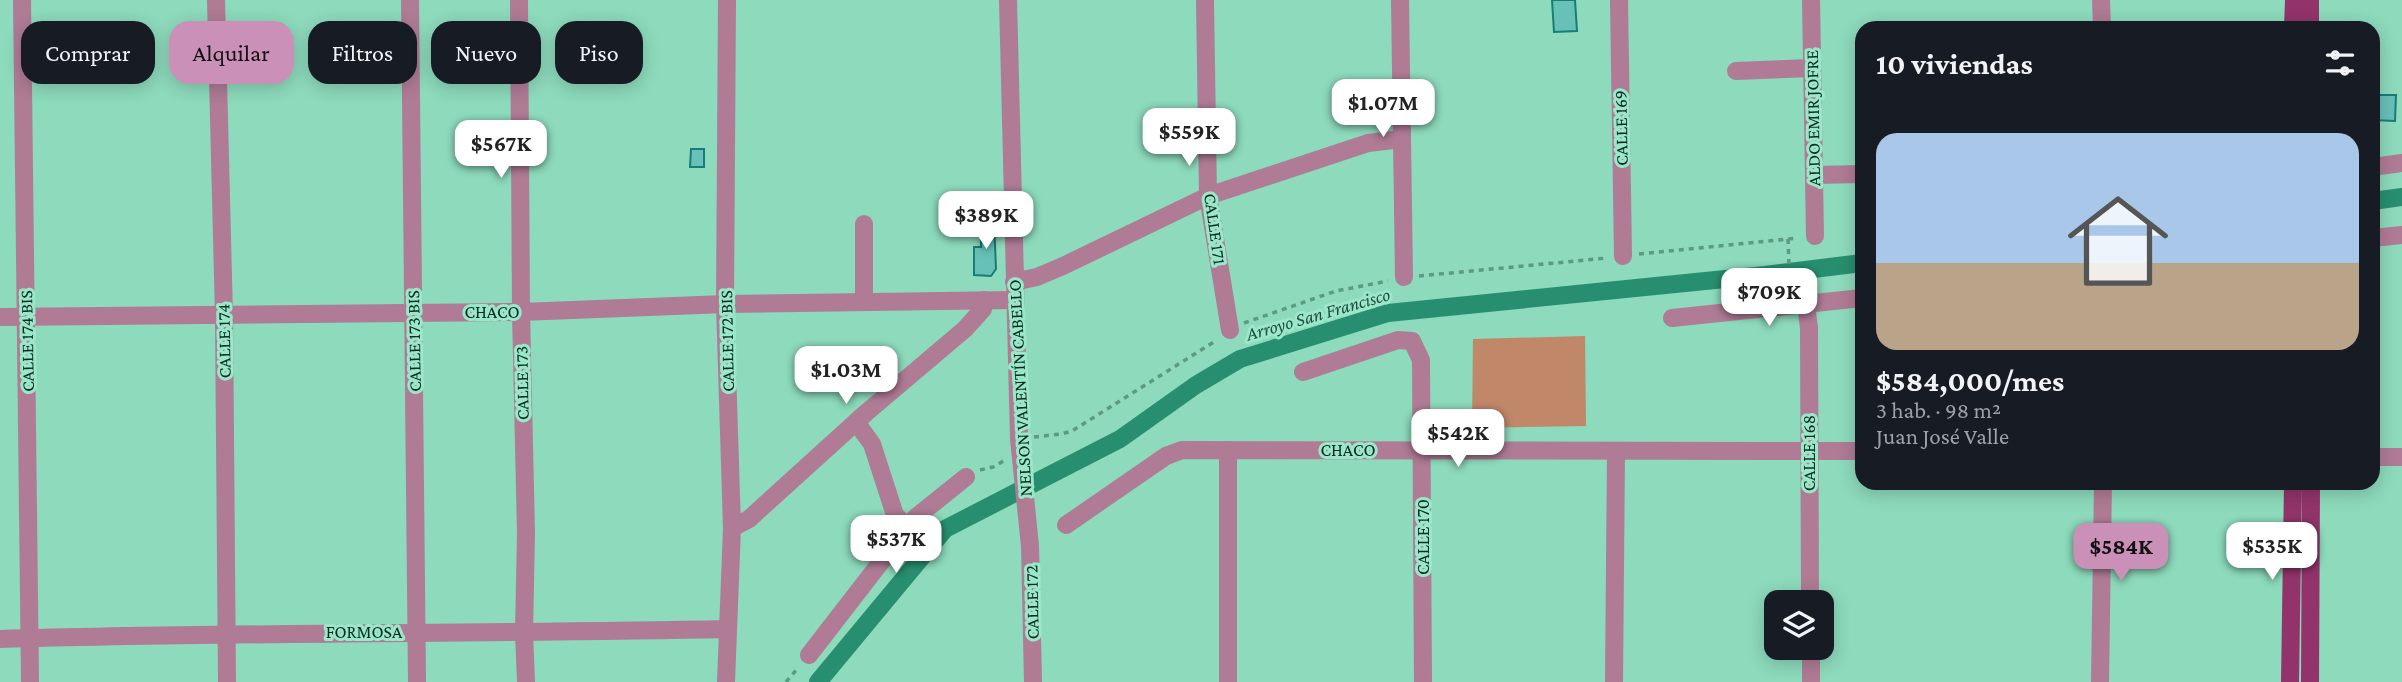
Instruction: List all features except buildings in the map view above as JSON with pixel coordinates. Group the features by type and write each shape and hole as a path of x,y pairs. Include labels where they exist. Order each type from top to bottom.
{"main road":[{"path":"2294,0 2294,21"},
{"path":"2310,0 2310,21"},
{"path":"2290,682 2293,490"},
{"path":"2310,682 2311,490"}],"street":[{"name":"CALLE 174 BIS","path":"22,0 30,682"},
{"name":"CALLE 174","path":"216,0 224,316 227,682"},
{"name":"CALLE 173 BIS","path":"410,0 417,682"},
{"name":"CALLE 173","path":"519,0 526,682"},
{"name":"CALLE 172 BIS","path":"726,682 732,528 725,304 727,0"},
{"name":"NELSON VALENTÍN CABELLO","path":"1008,0 1019,439 1027,523"},
{"name":"CALLE 171","path":"1205,0 1208,196 1230,330"},
{"path":"1400,0 1404,277"},
{"name":"CALLE 169","path":"1619,0 1623,256"},
{"name":"ALDO EMIR JOFRE","path":"1811,0 1815,236"},
{"path":"2101,0 2102,21"},
{"path":"1736,71 1812,68"},
{"name":"CHACO","path":"0,317 521,312 725,304 984,300 1015,291 1037,277 1208,196 1368,143 1402,139"},
{"path":"2380,166 2402,163"},
{"path":"1815,175 1855,174"},
{"path":"864,224 864,302"},
{"path":"2380,238 2402,235"},
{"path":"1672,318 1855,299"},
{"path":"732,528 749,519 856,422 965,329 983,309 984,300"},
{"name":"CALLE 168","path":"1806,305 1809,328 1810,590"},
{"name":"CALLE 170","path":"1303,372 1398,340 1412,341 1421,360 1423,682"},
{"path":"856,422 872,444 895,515 908,527"},
{"name":"CHACO","path":"1066,525 1174,452 1194,449 1855,452"},
{"path":"1228,450 1228,682"},
{"path":"1614,682 1616,452"},
{"path":"2380,457 2402,457"},
{"path":"809,656 915,518 966,477"},
{"path":"2100,682 2103,490"},
{"name":"CALLE 172","path":"1027,523 1032,593 1033,682"},
{"name":"FORMOSA","path":"0,639 728,629"},
{"path":"1811,660 1811,682"}],"path":[{"path":"966,477 1007,459 1006,440 1061,435 1072,431 1230,330 1336,291 1404,277 1815,236"},
{"path":"1788,239 1790,295"}],"shaded area":[{"path":"1585,336 1586,426 1472,428 1473,339"}],"waterway":[{"name":"Arroyo San Francisco","path":"2380,200 2402,197"},
{"name":"Arroyo San Francisco","path":"818,682 945,529 1120,439 1196,385 1240,359 1388,313 1855,264"}]}
